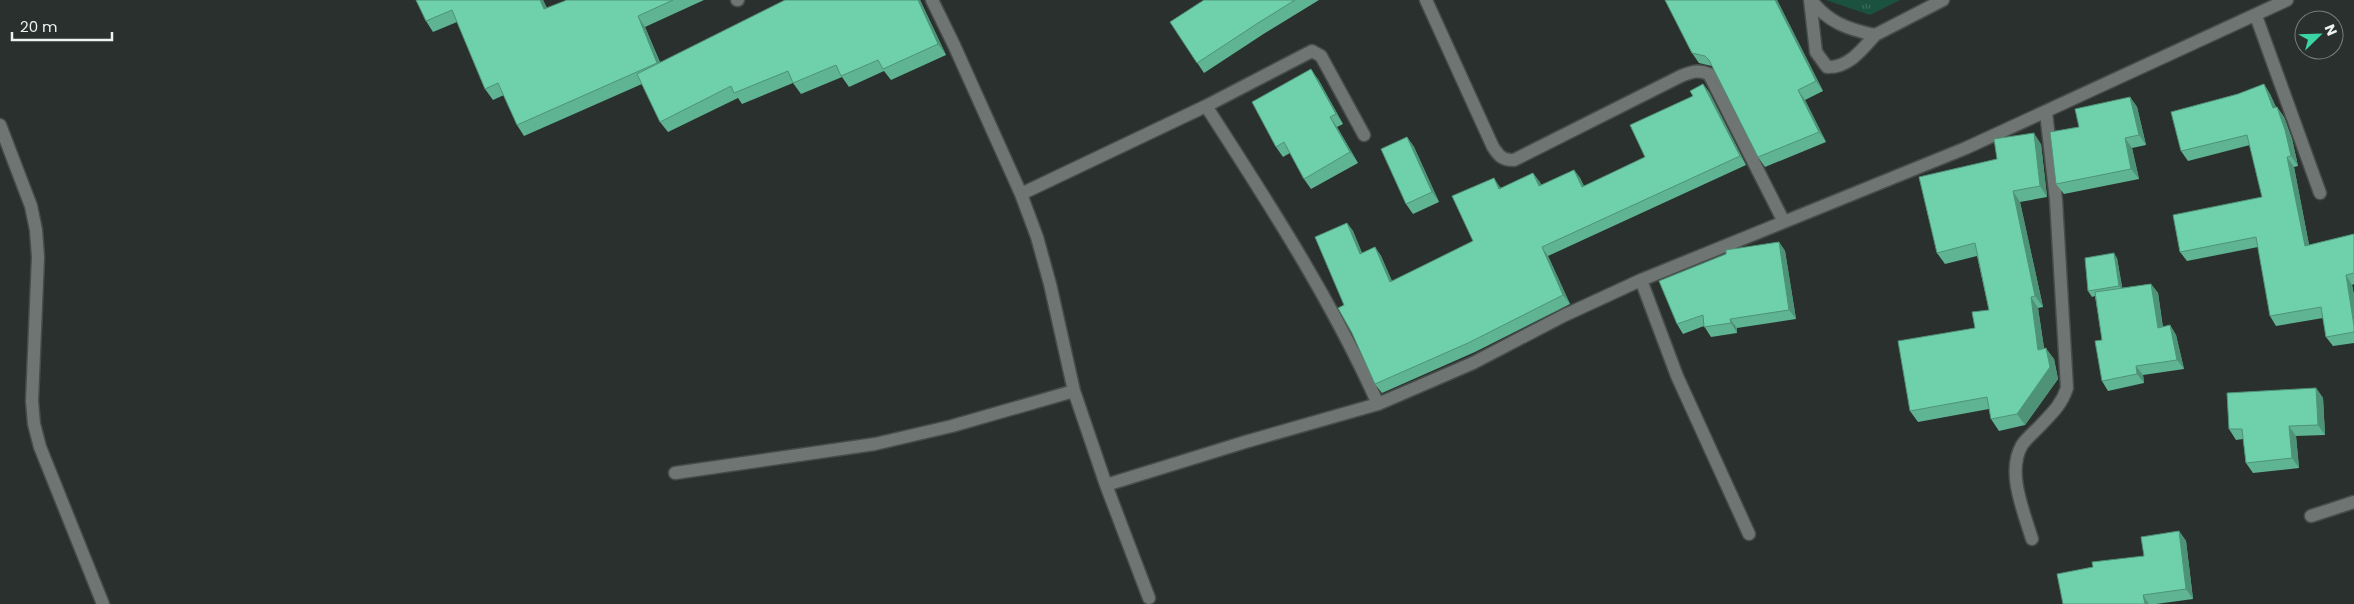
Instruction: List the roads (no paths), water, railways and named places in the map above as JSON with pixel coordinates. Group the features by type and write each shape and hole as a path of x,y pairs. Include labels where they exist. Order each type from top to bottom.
{"street":[{"path":"932,0 1021,194 1037,237 1050,284 1074,390 1106,485 1150,598"},
{"path":"1426,0 1493,147 1505,160 1514,160 1681,76 1694,71 1702,71 1709,74 1784,222"},
{"path":"1875,35 1844,27 1832,21 1822,14 1810,0 1816,52 1827,67 1843,65 1853,58 1875,35 1943,0"},
{"path":"1106,485 1245,442 1378,404 1473,363 1563,316 1641,280 1893,180 2046,112 2208,35 2256,16 2287,0"},
{"path":"2256,16 2320,193"},
{"path":"1021,194 1206,106 1312,51 1321,56 1364,135"},
{"path":"1206,106 1299,252 1359,362 1378,404"},
{"path":"2032,539 2021,502 2016,474 2018,455 2022,444 2062,403 2067,388 2056,200 2046,112"},
{"path":"0,125 31,206 36,230 38,257 32,401 34,424 43,456 103,604"},
{"path":"1641,280 1677,376 1749,534"},
{"path":"675,474 875,444 952,426 1074,390"},
{"path":"2311,516 2354,502"}]}
